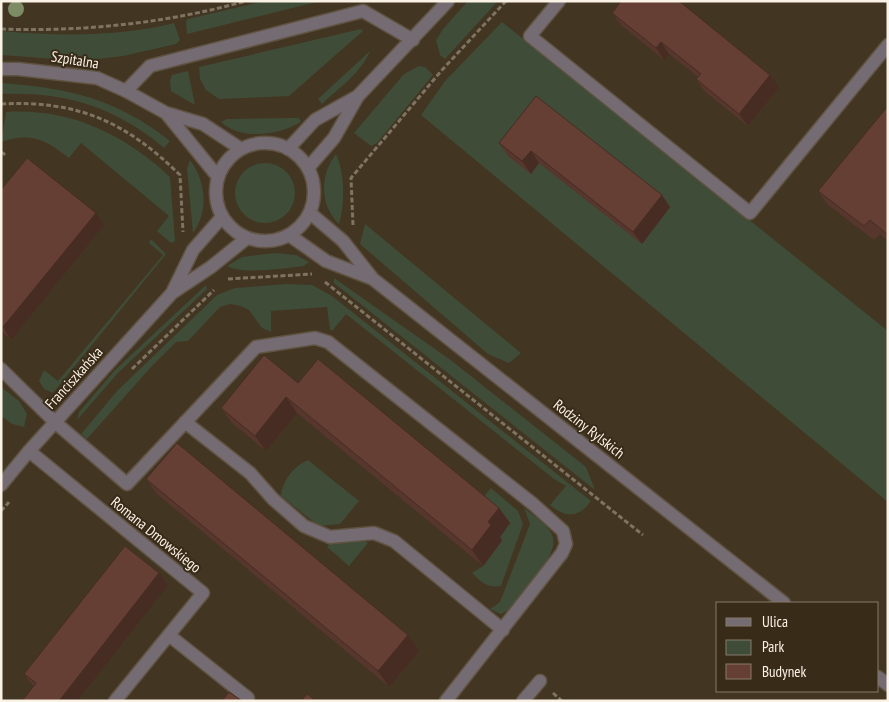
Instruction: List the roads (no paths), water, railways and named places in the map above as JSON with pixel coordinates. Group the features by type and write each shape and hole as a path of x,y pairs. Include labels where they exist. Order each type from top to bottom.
{"street":[{"path":"308,168 334,138 358,96 448,1"},
{"path":"559,1 530,36 750,212 888,44"},
{"path":"126,90 150,66 363,11 413,40"},
{"name":"Szpitalna","path":"1,69 18,69 97,78 126,90 166,113 203,124 241,149"},
{"path":"288,148 315,120 358,96"},
{"name":"Szpitalna","path":"166,113 218,177"},
{"path":"256,144 272,144 288,148 308,168 314,190 310,212 301,226 289,235 276,240 261,242 247,238 233,230 222,216 217,204 216,190 218,177 227,161 241,149 256,144"},
{"name":"Rodziny Rylskich","path":"310,212 343,241 373,279 783,602"},
{"name":"Franciszkańska","path":"1,485 29,451 172,292 193,250 222,216"},
{"name":"Rodziny Rylskich","path":"289,235 326,261 373,279"},
{"name":"Franciszkańska","path":"172,292 211,267 247,238"},
{"path":"1,369 56,423 127,484 256,347 315,338 328,342 533,504 563,530 566,544 562,553 446,701"},
{"path":"185,422 250,473 273,499 304,526 330,537 374,533 394,541 503,630"},
{"name":"Romana Dmowskiego","path":"29,451 203,593 170,636 115,701"},
{"path":"170,636 248,698"},
{"path":"523,701 540,681"}]}
